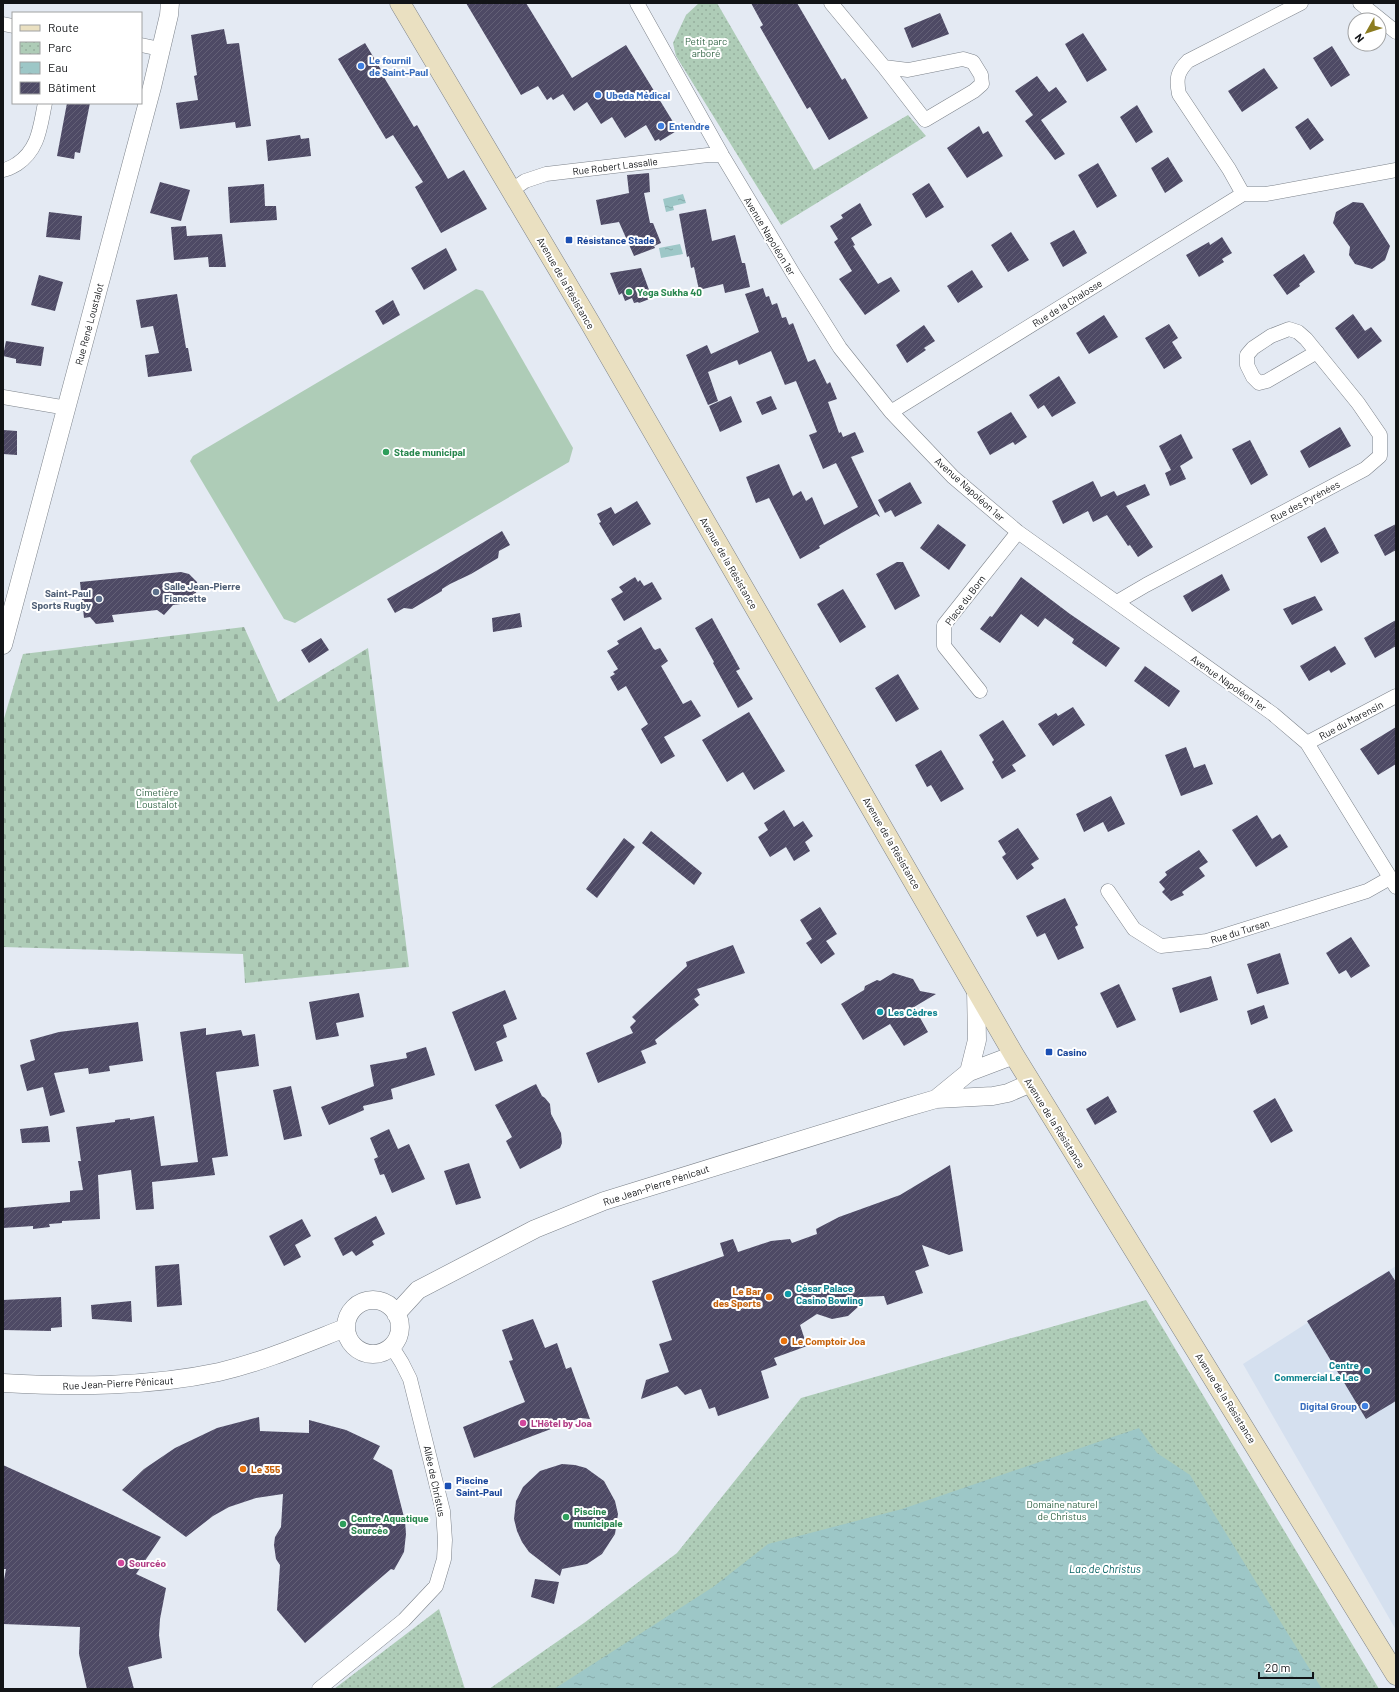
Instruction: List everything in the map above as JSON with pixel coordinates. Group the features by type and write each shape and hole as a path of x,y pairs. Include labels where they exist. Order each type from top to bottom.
{"main road":[{"name":"Avenue de la Résistance","path":"400,3 512,190 1014,1055 1396,1675"}],"street":[{"name":"Rue René Loustalot","path":"3,645 152,87 169,15 170,3"},
{"path":"831,3 884,67 925,120 974,91 982,84 981,75 973,62 964,59 908,70 884,67"},
{"path":"1301,3 1188,61 1181,68 1176,81 1179,94 1229,169 1243,194 1266,194 1396,170"},
{"path":"1360,3 1396,32"},
{"name":"Avenue Napoléon 1er","path":"641,4 722,155 840,348 891,412 953,477 1018,532 1273,714 1307,743 1393,882"},
{"path":"142,45 160,49"},
{"path":"3,170 8,170 25,159 36,144 45,104"},
{"name":"Rue Robert Lassalle","path":"512,190 525,181 546,174 708,155 722,155"},
{"name":"Rue de la Chalosse","path":"891,412 1243,194"},
{"name":"Rue des Pyrénées","path":"1117,602 1146,585 1365,469 1380,456 1380,435 1358,403 1317,352 1298,332 1289,329 1271,336 1253,348 1247,355 1247,364 1253,377 1259,383 1266,381 1317,352"},
{"path":"3,397 67,408"},
{"name":"Place du Born","path":"980,692 944,646 944,625 1018,532"},
{"name":"Rue du Marensin","path":"1307,743 1396,696"},
{"name":"Rue du Tursan","path":"1108,890 1134,929 1161,946 1207,941 1393,882"},
{"path":"969,1072 977,1040 976,989"},
{"name":"Rue Jean-Pierre Pénicaut","path":"936,1099 969,1072 1014,1055"},
{"name":"Rue Jean-Pierre Pénicaut","path":"396,1314 418,1290 438,1278 535,1229 604,1201 936,1099 993,1096 1008,1093 1031,1083"},
{"path":"374,1300 383,1302 391,1306 396,1314 400,1322 400,1331 397,1339 392,1347 381,1353 368,1354 357,1349 348,1340 345,1328 346,1319 350,1311 357,1305 365,1301 374,1300"},
{"name":"Rue Jean-Pierre Pénicaut","path":"3,1383 58,1386 170,1381 219,1372 265,1359 345,1328"},
{"name":"Allée de Christus","path":"319,1689 404,1620 436,1586 444,1559 445,1540 438,1488 410,1378 392,1347"}],"shaded area":[{"path":"1396,1266 1396,1630 1243,1364"}],"green space":[{"name":"Petit parc arboré","path":"699,3 717,3 814,170 908,115 926,136 781,225 676,56 673,43 686,15"},
{"name":"Stade municipal","path":"476,289 483,291 573,448 569,462 295,623 284,619 190,461 193,456"},
{"name":"Cimetière Loustalot","path":"244,627 278,702 368,648 409,967 245,983 243,954 3,947 3,722 23,654"},
{"name":"Domaine naturel de Christus","path":"1146,1300 1379,1689 489,1689 584,1623 677,1553 801,1398"},
{"path":"439,1609 465,1689 334,1689"}],"water":[{"path":"683,194 686,203 673,206 674,210 666,212 663,199"},
{"path":"680,244 683,254 661,258 659,248"},
{"name":"Lac de Christus","path":"1139,1428 1157,1453 1190,1475 1322,1689 554,1689 713,1587 768,1544 902,1509"}],"building":[{"path":"466,3 526,3 572,78 626,45 678,130 660,141 659,139 655,141 646,125 625,138 612,117 601,124 587,102 574,111 563,94 553,100 551,97 547,100 538,86 521,95"},
{"path":"751,3 797,3 842,80 845,78 868,118 829,140 810,107 807,109 760,27 763,25"},
{"path":"940,13 949,34 912,48 904,28"},
{"path":"224,29 227,44 239,43 251,126 236,128 235,122 180,129 176,103 198,100 194,76 197,75 191,35"},
{"path":"1083,33 1107,70 1087,82 1065,44"},
{"path":"365,43 414,127 417,125 448,179 464,170 487,209 441,233 415,187 423,182 393,135 386,139 338,59"},
{"path":"1332,46 1350,75 1331,87 1313,58"},
{"path":"1264,68 1278,88 1242,112 1228,91"},
{"path":"1037,76 1049,92 1056,87 1067,102 1041,120 1065,154 1055,160 1025,121 1033,115 1015,91"},
{"path":"67,104 90,104 80,153 75,152 74,159 57,156"},
{"path":"1137,105 1153,132 1136,143 1120,117"},
{"path":"1308,118 1324,140 1310,150 1295,127"},
{"path":"979,126 983,134 988,131 1003,156 967,178 947,148"},
{"path":"300,135 301,139 309,138 311,156 268,161 266,140"},
{"path":"1168,157 1183,181 1165,193 1151,168"},
{"path":"1098,163 1117,196 1097,208 1078,175"},
{"path":"649,173 650,192 644,193 650,223 653,223 661,243 654,246 655,248 634,256 619,222 601,225 596,200 629,193 627,175"},
{"path":"160,182 190,190 181,221 150,213"},
{"path":"929,183 944,207 926,218 912,194"},
{"path":"264,184 265,206 276,206 277,220 230,223 228,187"},
{"path":"1353,202 1363,203 1390,246 1385,260 1372,269 1355,264 1349,255 1350,247 1333,223 1336,212"},
{"path":"860,203 872,225 851,238 855,245 853,246 878,284 891,277 900,291 865,315 839,279 852,271 834,242 838,239 830,226 843,218 841,215"},
{"path":"706,209 712,241 735,235 742,263 745,263 750,287 725,293 723,284 699,290 694,267 691,268 689,256 687,257 679,214"},
{"path":"49,212 82,216 80,240 46,237"},
{"path":"186,226 187,236 222,234 226,267 209,267 208,257 174,260 171,227"},
{"path":"1074,230 1087,253 1063,267 1050,243"},
{"path":"1011,232 1029,260 1008,272 991,245"},
{"path":"1222,237 1232,253 1222,259 1224,262 1199,277 1186,255 1209,242 1210,245"},
{"path":"446,248 457,270 424,290 411,268"},
{"path":"1304,254 1315,272 1299,284 1300,286 1287,295 1273,275"},
{"path":"641,268 652,298 639,303 634,303 632,298 625,301 622,293 619,295 610,273"},
{"path":"972,270 983,287 958,303 947,286"},
{"path":"39,275 63,282 55,311 31,305"},
{"path":"763,288 766,297 769,296 772,305 777,303 782,318 786,317 789,325 793,323 808,362 815,359 827,384 830,382 837,399 828,402 839,433 841,432 843,437 855,432 864,452 851,457 880,517 876,514 819,546 820,548 800,559 769,498 756,503 746,477 779,464 793,496 801,491 806,501 812,497 824,525 858,507 836,463 823,469 809,435 817,432 796,381 785,385 771,351 739,365 737,360 708,372 718,401 708,405 686,355 707,345 711,354 759,332 745,294"},
{"path":"177,294 186,348 188,348 192,371 148,377 145,355 159,353 153,326 141,328 136,300"},
{"path":"393,300 400,315 383,325 375,311"},
{"path":"1353,314 1365,331 1371,327 1382,341 1358,359 1335,328"},
{"path":"1104,315 1118,337 1089,354 1076,333"},
{"path":"1169,324 1178,338 1172,342 1182,358 1164,369 1145,338"},
{"path":"924,325 935,341 924,348 926,350 907,363 896,345"},
{"path":"6,341 44,347 41,366 16,363 16,359 3,356"},
{"path":"1059,376 1076,403 1052,417 1044,405 1038,409 1029,395"},
{"path":"731,396 742,422 720,432 709,406"},
{"path":"771,396 777,409 762,415 756,402"},
{"path":"1011,412 1027,437 1015,445 1013,442 990,455 977,432"},
{"path":"1340,427 1351,446 1309,468 1300,451"},
{"path":"3,430 17,431 17,455 3,454"},
{"path":"1181,434 1193,458 1180,466 1186,479 1170,486 1165,473 1171,470 1159,446"},
{"path":"1250,440 1268,475 1251,485 1232,449"},
{"path":"1093,481 1101,497 1114,491 1117,496 1145,484 1150,495 1126,506 1153,547 1138,557 1130,545 1128,546 1107,515 1093,522 1088,511 1063,524 1052,501"},
{"path":"910,482 922,503 895,517 891,510 885,513 878,500"},
{"path":"637,501 651,524 613,546 599,523 601,522 597,514 611,507 615,514"},
{"path":"938,524 966,545 949,570 920,548"},
{"path":"1396,524 1396,550 1385,556 1374,535"},
{"path":"1325,527 1339,553 1321,563 1307,537"},
{"path":"502,531 510,545 499,551 498,558 471,574 450,584 442,589 442,591 412,609 404,608 395,613 387,599"},
{"path":"897,562 903,562 920,596 895,610 876,574"},
{"path":"181,572 189,574 197,582 198,590 188,603 173,605 164,615 157,610 112,615 114,622 96,624 90,617 84,618 80,582"},
{"path":"1222,574 1230,590 1192,612 1183,596"},
{"path":"635,577 638,582 640,580 644,586 652,582 662,599 624,621 611,599 623,592 619,587"},
{"path":"1021,577 1070,614 1120,648 1106,667 1072,643 1074,639 1045,618 1038,627 1021,614 1000,643 980,629 990,616 992,617"},
{"path":"843,589 866,627 840,643 817,604"},
{"path":"1315,596 1323,610 1292,625 1283,609"},
{"path":"520,613 522,627 493,632 492,618"},
{"path":"712,618 740,669 736,671 753,699 738,708 695,628"},
{"path":"1396,620 1396,646 1375,658 1364,638"},
{"path":"641,627 653,648 655,650 660,648 668,661 661,666 683,704 691,700 701,716 664,737 675,756 661,764 641,729 648,724 626,686 618,691 610,677 615,674 613,672 618,669 607,651 619,644 617,641"},
{"path":"321,638 329,650 309,663 301,650"},
{"path":"1335,646 1346,664 1331,673 1329,670 1309,681 1300,666"},
{"path":"1145,666 1180,691 1169,707 1134,681"},
{"path":"898,674 919,709 896,722 875,688"},
{"path":"1073,707 1085,725 1053,746 1038,724 1056,713 1058,716"},
{"path":"749,712 785,771 754,790 743,772 727,782 702,740"},
{"path":"1003,720 1026,756 1012,765 1016,771 1002,779 992,762 994,760 979,735"},
{"path":"1396,727 1396,764 1378,775 1360,749"},
{"path":"1186,747 1194,768 1205,764 1213,784 1181,796 1165,755"},
{"path":"941,750 964,789 941,802 931,785 927,787 915,765"},
{"path":"1111,796 1125,824 1108,832 1103,822 1084,832 1076,814"},
{"path":"784,810 794,827 803,821 813,836 805,842 810,851 794,861 786,847 770,857 758,837 768,830 764,823"},
{"path":"1257,815 1272,839 1280,834 1288,847 1256,867 1232,830"},
{"path":"1018,828 1039,859 1031,864 1034,868 1017,880 1002,857 1006,854 998,841"},
{"path":"651,831 702,873 694,885 642,843"},
{"path":"624,838 635,847 597,898 586,889"},
{"path":"1199,850 1208,862 1199,868 1205,876 1182,892 1184,895 1171,901 1162,892 1165,889 1159,882 1167,875 1165,872"},
{"path":"1065,898 1078,925 1075,927 1084,948 1058,960 1045,933 1037,937 1026,916"},
{"path":"820,907 837,934 826,941 835,954 821,964 806,943 812,939 800,920"},
{"path":"1351,937 1370,966 1351,978 1346,970 1339,974 1326,953"},
{"path":"733,945 745,973 697,989 700,995 694,999 699,1005 655,1040 657,1044 641,1051 646,1063 598,1083 586,1053 633,1033 630,1027 636,1021 632,1017 687,966 686,962"},
{"path":"1280,953 1289,984 1257,994 1247,964"},
{"name":"Les Cèdres","path":"893,973 913,979 920,991 936,994 914,1007 928,1032 904,1046 890,1024 863,1040 841,1004 864,990 865,986 877,980 880,981"},
{"path":"1211,976 1218,1000 1180,1013 1172,988"},
{"path":"1119,984 1136,1020 1117,1028 1100,993"},
{"path":"505,990 517,1019 503,1025 507,1037 496,1042 503,1061 475,1071 452,1012"},
{"path":"359,993 364,1017 336,1023 339,1036 316,1040 309,1002"},
{"path":"1264,1005 1268,1018 1251,1025 1247,1011"},
{"path":"138,1022 143,1061 109,1066 110,1071 89,1074 88,1068 54,1073 65,1112 50,1116 43,1087 27,1091 20,1065 35,1060 30,1040 59,1032"},
{"path":"206,1028 206,1035 241,1030 243,1036 255,1034 259,1066 216,1072 228,1156 212,1158 215,1175 152,1182 154,1209 136,1210 131,1170 98,1175 100,1219 62,1221 62,1223 49,1224 50,1227 33,1229 33,1226 3,1228 3,1208 70,1202 70,1191 83,1190 78,1161 81,1161 76,1127 115,1122 115,1120 130,1118 130,1120 154,1116 161,1166 198,1162 180,1032"},
{"path":"426,1047 435,1075 391,1089 393,1099 363,1106 364,1110 329,1125 321,1107 374,1086 370,1065 407,1058 406,1053"},
{"path":"536,1084 542,1096 550,1104 551,1114 561,1133 562,1143 560,1148 520,1169 506,1141 512,1137 495,1105"},
{"path":"291,1086 302,1136 284,1140 273,1090"},
{"path":"1108,1096 1117,1112 1095,1125 1086,1109"},
{"path":"1275,1098 1293,1131 1271,1143 1253,1111"},
{"path":"48,1126 50,1142 22,1143 20,1129"},
{"path":"389,1129 398,1149 409,1144 425,1179 392,1193 384,1174 380,1175 374,1159 378,1157 370,1138"},
{"path":"469,1163 481,1198 456,1205 444,1171"},
{"name":"César Palace Casino Bowling","path":"950,1165 963,1251 949,1255 922,1245 929,1266 915,1271 923,1293 887,1305 884,1296 862,1297 859,1306 848,1316 832,1319 817,1314 800,1325 807,1346 774,1358 777,1365 761,1371 769,1398 718,1416 715,1407 709,1409 701,1389 685,1395 677,1386 641,1399 646,1380 669,1372 659,1344 672,1340 652,1281 724,1256 720,1243 733,1239 738,1252 771,1241 790,1239 792,1243 817,1234 816,1229 839,1217 900,1195"},
{"path":"376,1216 385,1234 372,1241 374,1245 356,1256 352,1251 343,1256 334,1238"},
{"path":"302,1219 311,1236 295,1245 301,1257 284,1266 269,1236"},
{"path":"179,1264 182,1305 157,1307 155,1266"},
{"name":"Centre Commercial Le Lac","path":"1389,1271 1396,1282 1396,1401 1366,1419 1307,1321"},
{"path":"61,1297 62,1327 51,1328 51,1331 3,1330 3,1300"},
{"path":"131,1301 132,1322 92,1319 91,1305"},
{"path":"533,1319 545,1348 557,1343 566,1369 571,1367 590,1419 580,1418 474,1458 463,1427 525,1402 509,1361 513,1360 502,1330"},
{"name":"Centre Aquatique Sourcéo","path":"259,1417 260,1431 309,1433 309,1420 346,1430 380,1446 373,1459 392,1470 405,1521 406,1534 404,1552 394,1570 391,1569 305,1643 277,1610 280,1565 276,1559 274,1545 275,1537 281,1527 283,1494 256,1498 229,1507 213,1516 186,1537 122,1490 144,1469 175,1448 217,1428"},
{"name":"Piscine municipale","path":"562,1464 586,1468 604,1481 615,1501 618,1514 615,1534 602,1554 587,1564 562,1569 560,1576 529,1552 517,1531 514,1519 516,1501 523,1487 540,1471"},
{"path":"3,1465 161,1537 136,1574 166,1588 160,1619 159,1635 162,1658 128,1667 134,1689 87,1689 79,1654 80,1627 3,1624 3,1585 6,1569 3,1569"},
{"path":"535,1579 559,1582 554,1604 531,1597"}],"place":[{"name":"Le fournil de Saint-Paul","path":"361,66"},
{"name":"Ubeda Médical","path":"598,95"},
{"name":"Entendre","path":"661,126"},
{"name":"Résistance Stade","path":"569,240"},
{"name":"Yoga Sukha 40","path":"629,292"},
{"name":"Stade municipal","path":"386,452"},
{"name":"Salle Jean-Pierre Fiancette","path":"156,592"},
{"name":"Saint-Paul Sports Rugby","path":"99,599"},
{"name":"Les Cèdres","path":"880,1012"},
{"name":"Casino","path":"1049,1052"},
{"name":"César Palace Casino Bowling","path":"788,1294"},
{"name":"Le Bar des Sports","path":"769,1297"},
{"name":"Le Comptoir Joa","path":"784,1341"},
{"name":"Centre Commercial Le Lac","path":"1367,1371"},
{"name":"Digital Group","path":"1365,1406"},
{"name":"L'Hôtel by Joa","path":"523,1423"},
{"name":"Le 355","path":"243,1469"},
{"name":"Piscine Saint-Paul","path":"448,1486"},
{"name":"Piscine municipale","path":"566,1517"},
{"name":"Centre Aquatique Sourcéo","path":"343,1524"},
{"name":"Sourcéo","path":"121,1563"}]}
